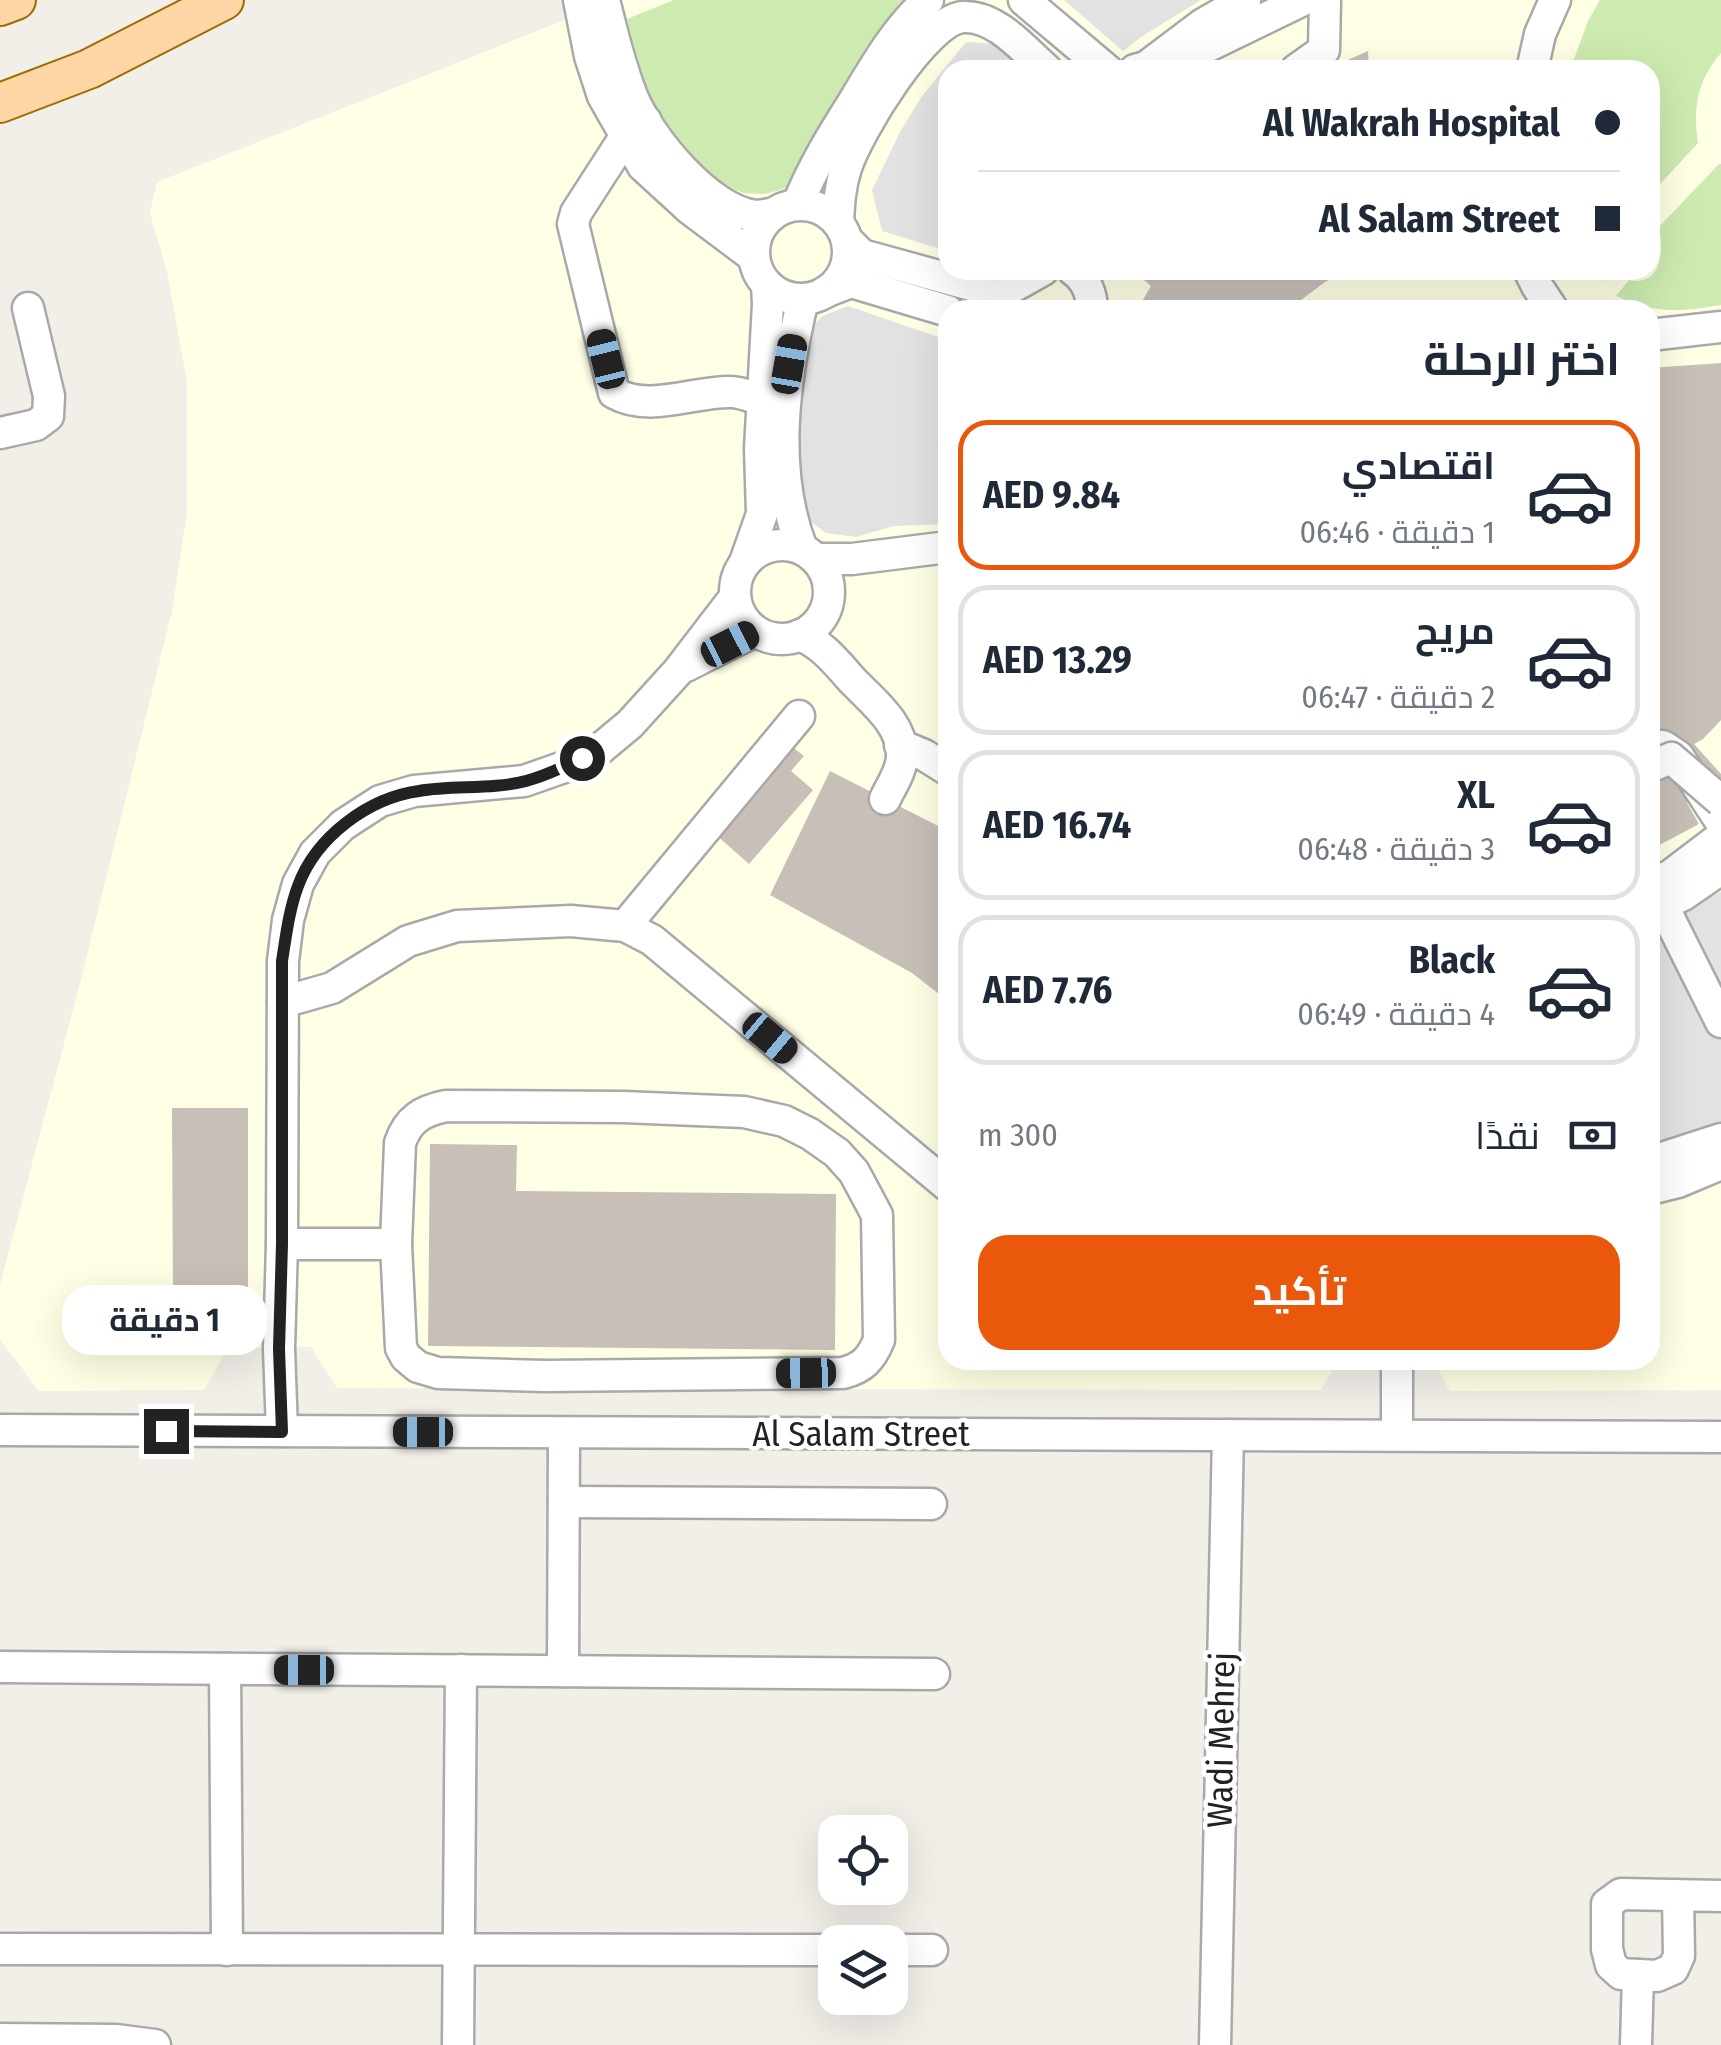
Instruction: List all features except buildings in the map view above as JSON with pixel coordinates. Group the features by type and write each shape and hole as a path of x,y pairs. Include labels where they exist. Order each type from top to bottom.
{"main road":[{"path":"0,6 16,0"},
{"path":"0,103 89,69 224,0"}],"street":[{"path":"579,0 603,96 698,185 722,203 757,216 813,206 827,212 862,255 938,276"},
{"path":"604,0 633,98 643,166 760,271 778,293 814,296 852,282 938,308"},
{"path":"870,556 842,576 828,596 822,618 800,636 770,637 745,622 738,610 736,579 762,514 760,449 768,304 754,241 761,226 784,209 821,155 881,54 909,17 928,0"},
{"path":"1001,0 1072,60"},
{"path":"1024,0 1095,60"},
{"path":"1174,60 1303,0"},
{"path":"1310,60 1324,50 1325,0"},
{"path":"1334,0 1339,60"},
{"path":"1534,60 1540,34 1555,0"},
{"path":"1161,60 1233,3"},
{"path":"869,695 830,620 825,572 809,554 790,516 785,390 814,296 837,283 845,271 848,256 843,232 844,176 862,132 902,69 932,34 948,21 963,17 1000,29 1035,60"},
{"path":"636,129 576,212 573,224 614,393 644,402 734,392 762,400"},
{"path":"953,280 989,290 1011,288 1025,280"},
{"path":"0,433 36,425 48,416 49,396 28,308"},
{"path":"1660,334 1721,326"},
{"path":"745,562 756,552 787,544 809,554 852,559 938,548"},
{"path":"282,1432 282,1002 284,947 298,884 315,853 343,825 380,801 414,791 524,782 600,750 630,724 679,670 735,597"},
{"path":"679,670 756,631"},
{"path":"800,636 822,647 892,724 900,744 880,796"},
{"path":"625,926 799,716"},
{"path":"900,744 938,764"},
{"path":"1660,746 1678,756 1721,822"},
{"path":"1660,763 1671,758 1721,801"},
{"path":"1660,888 1670,875 1721,837"},
{"path":"1660,896 1682,895 1721,869"},
{"path":"1660,907 1721,1022"},
{"path":"282,1002 332,988 408,940 457,926 571,921 625,926 652,940 938,1178"},
{"path":"466,1106 744,1112 784,1121 810,1134 837,1154 868,1195 877,1215 878,1340 866,1364 843,1372 545,1376 438,1373 418,1367 401,1348 396,1244 400,1143 413,1119 426,1110 466,1106"},
{"path":"1660,1159 1721,1139"},
{"path":"1660,1186 1721,1164"},
{"path":"282,1244 396,1244"},
{"path":"1397,1435 1398,1370"},
{"name":"Al Salam Street","path":"0,1430 1721,1438"},
{"path":"563,1671 564,1432"},
{"name":"Wadi Mehrej","path":"1215,2045 1228,1436"},
{"path":"564,1502 932,1504"},
{"path":"0,1667 934,1674"},
{"path":"225,1669 227,1950"},
{"path":"458,2045 460,1670"},
{"path":"1678,1895 1678,1956 1673,1968 1656,1976 1621,1974 1611,1965 1607,1949 1607,1904 1621,1894 1678,1895 1721,1896"},
{"path":"0,1949 818,1950"},
{"path":"908,1950 932,1950"},
{"path":"1636,2045 1638,1975"},
{"path":"0,2039 116,2040 155,2045"}],"shaded area":[{"path":"615,0 1721,0 1721,1390 1450,1391 1438,1370 1660,1370 1660,300 938,300 938,1370 1332,1370 1321,1390 337,1388 311,1347 228,1348 204,1390 39,1391 0,1339 0,1285 83,972 172,611 187,513 187,382 167,272 150,213 157,182"},
{"path":"1064,0 1201,0 1123,51"},
{"path":"966,42 1000,44 1018,60 951,60"},
{"path":"938,76 938,248 882,231 872,190 922,96"},
{"path":"848,306 938,337 938,524 894,526 856,537 826,533 799,513 795,410 804,333 823,316"},
{"path":"1721,892 1721,1131 1660,1152 1660,920"}],"green space":[{"path":"674,0 912,0 802,174 787,188 765,194 743,193 717,181 679,150 646,88 627,19"},
{"path":"1600,0 1721,0 1721,53 1699,95 1698,143 1660,184 1660,60 1574,60"},
{"path":"1721,164 1721,305 1668,310 1660,309 1660,300 1616,296 1629,280 1660,280 1660,226"}],"route":[{"path":"166,1431 282,1432 282,961 298,884 315,853 343,825 380,801 414,791 524,782 582,758"}]}
